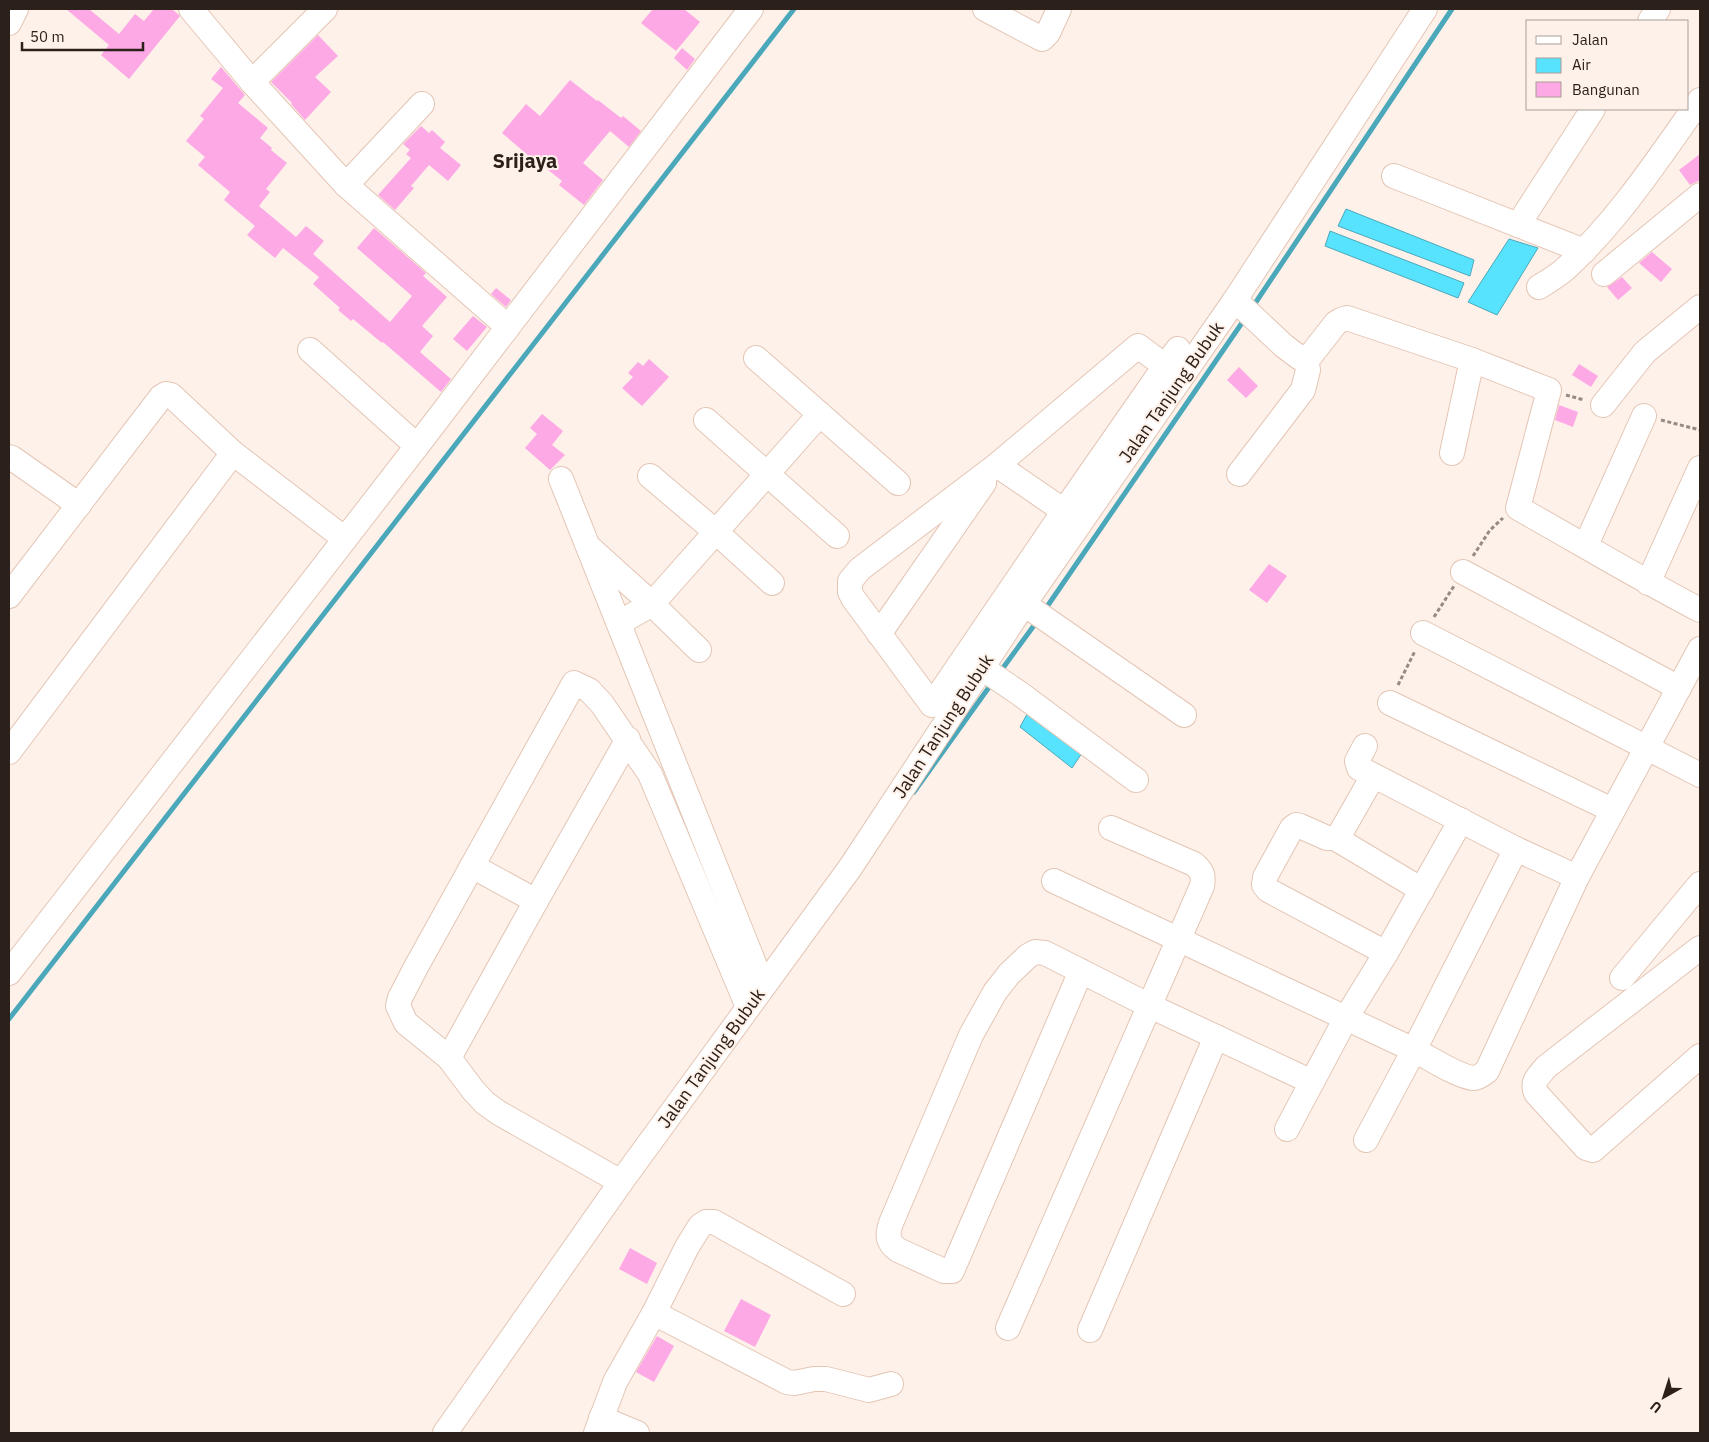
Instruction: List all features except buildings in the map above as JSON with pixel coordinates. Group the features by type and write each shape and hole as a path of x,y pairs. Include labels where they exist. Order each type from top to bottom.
{"street":[{"path":"9,23 16,9"},
{"path":"191,9 252,82 346,185 508,327"},
{"path":"252,82 325,9"},
{"path":"9,973 417,446 751,9"},
{"path":"985,9 1042,39 1048,33 1059,9"},
{"name":"Jalan Tanjung Bubuk","path":"445,1433 620,1182 850,868 986,670 1036,613 1066,519 1176,360 1248,312 1425,9"},
{"path":"1651,20 1658,9"},
{"path":"1539,287 1562,271 1584,250 1636,190 1700,100"},
{"path":"346,185 422,104"},
{"path":"1518,225 1592,110"},
{"path":"1394,176 1584,250"},
{"path":"1604,274 1700,195"},
{"path":"1603,405 1631,367 1645,352 1700,307"},
{"path":"1248,312 1293,354 1300,358 1306,358 1311,355 1336,323 1347,318 1472,360 1549,390 1518,508 1586,545 1648,583 1700,610"},
{"path":"997,465 1066,519 932,705 850,592 850,581 860,569 997,465 1138,346 1176,360"},
{"path":"310,350 417,446"},
{"path":"756,358 898,483"},
{"path":"1239,474 1303,390 1308,370 1306,358"},
{"path":"1452,453 1472,360"},
{"path":"9,596 161,397 166,394 171,395 233,453 345,539"},
{"path":"619,623 652,604 820,414"},
{"path":"1586,545 1644,416"},
{"path":"706,420 837,536"},
{"path":"9,752 233,453"},
{"path":"9,457 78,505"},
{"path":"879,634 997,465"},
{"path":"1648,583 1700,468"},
{"path":"650,476 772,583"},
{"path":"561,479 763,986"},
{"path":"588,547 652,604 699,650"},
{"path":"1463,572 1687,686"},
{"path":"1036,613 1184,715"},
{"path":"1423,633 1700,775"},
{"path":"1054,881 1462,1074 1474,1078 1480,1077 1487,1071 1577,877 1612,810 1646,749 1687,686 1700,649"},
{"path":"986,670 1136,780"},
{"path":"620,1182 499,1113 485,1103 449,1058 406,1024 398,1006 408,982 574,683 589,690 611,715 650,774 748,1007"},
{"path":"1390,703 1612,810"},
{"path":"449,1058 628,739"},
{"path":"1365,746 1356,764 1359,768 1516,849 1577,877"},
{"path":"1335,838 1340,834 1373,776"},
{"path":"1287,1129 1346,1018 1386,953 1461,820"},
{"path":"1386,953 1268,890 1264,885 1265,877 1289,830 1294,826 1300,826 1327,838 1335,838 1422,890"},
{"path":"1008,1328 1202,886 1202,871 1194,864 1111,828"},
{"path":"1366,1140 1516,849"},
{"path":"472,866 536,900"},
{"path":"1622,978 1700,884"},
{"path":"1700,948 1546,1067 1535,1080 1534,1085 1536,1093 1586,1148 1593,1150 1700,1056"},
{"path":"1081,971 952,1271 944,1271 898,1250 888,1240 891,1223 972,1035 995,992 1019,964 1035,952 1045,952 1150,1006 1312,1082"},
{"path":"1090,1330 1216,1037"},
{"path":"637,1433 598,1426 615,1382 700,1226 706,1222 714,1222 843,1294"},
{"path":"654,1313 787,1382 794,1383 826,1379 869,1390 891,1384"}],"path":[{"path":"1390,703 1423,633"}],"water":[{"path":"1346,209 1474,260 1470,276 1338,226"},
{"path":"1330,231 1464,283 1458,298 1325,246"},
{"path":"1509,239 1538,248 1497,315 1468,302"},
{"path":"1031,707 1086,747 1072,768 1020,727"}],"waterway":[{"path":"9,1019 794,9"},
{"path":"1252,308 1452,9"},
{"path":"1044,611 1246,317"},
{"path":"1000,672 1038,620"},
{"path":"914,792 992,683"}],"district":[{"name":"Srijaya","path":"525,160"}]}
